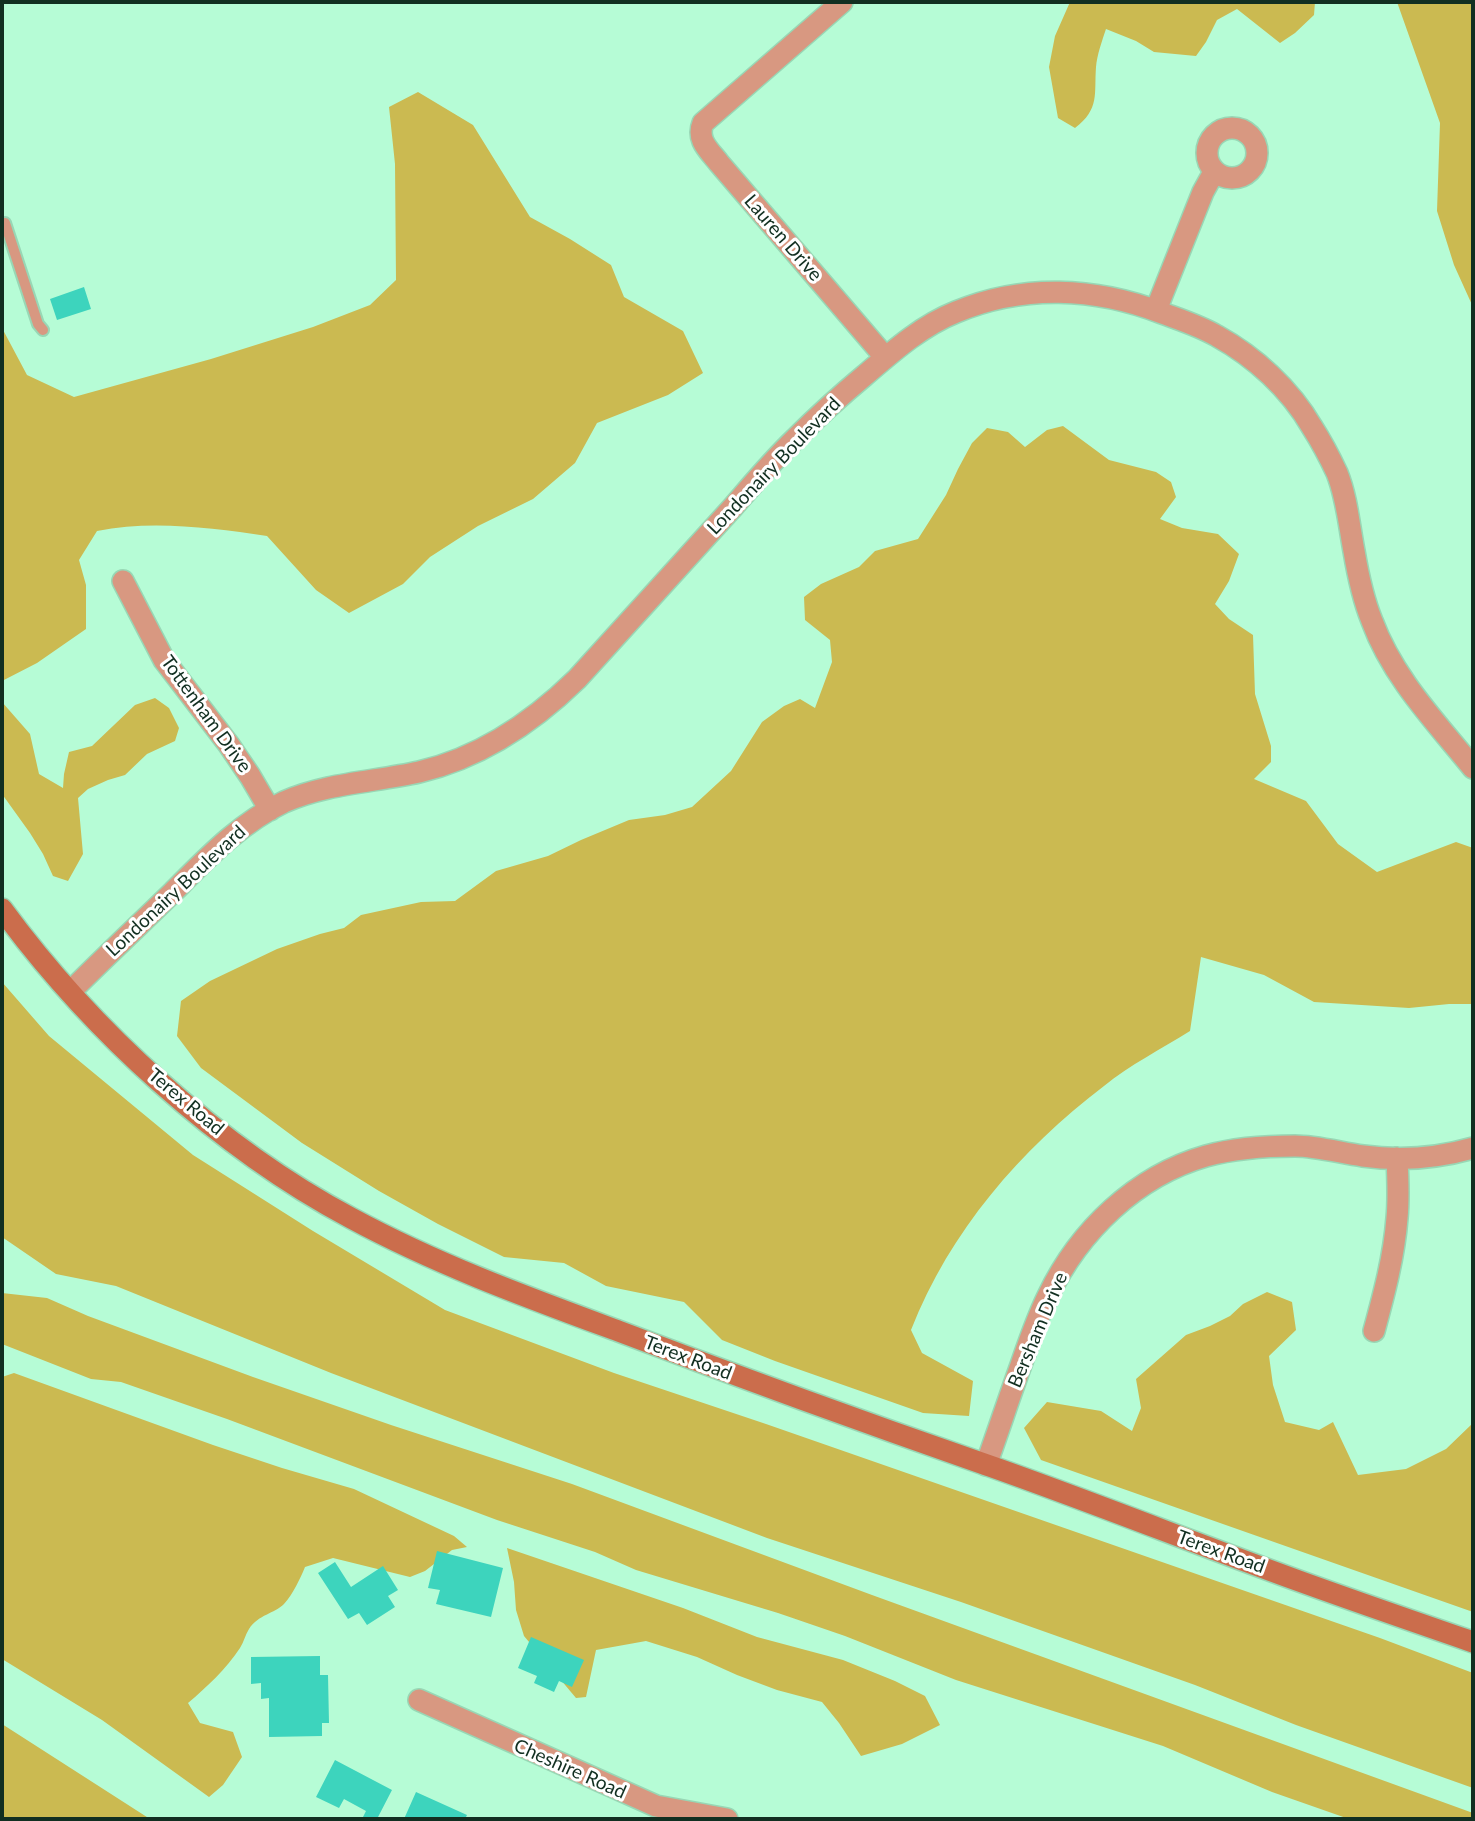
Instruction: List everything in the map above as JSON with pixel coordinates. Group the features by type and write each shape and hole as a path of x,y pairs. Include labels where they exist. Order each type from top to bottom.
{"main road":[{"name":"Terex Road","path":"2,909 70,992 122,1046 190,1107 260,1161 349,1217 426,1256 522,1296 790,1396 1473,1642"}],"street":[{"name":"Lauren Drive","path":"842,2 711,115 701,128 702,142 886,357"},
{"path":"1156,310 1203,192 1214,172"},
{"name":"Londonairy Boulevard","path":"70,992 220,846 248,823 270,810 322,789 437,767 476,752 519,727 559,697 577,679 793,440 886,357 922,331 954,313 1003,297 1061,291 1088,293 1133,302 1219,336 1279,383 1311,425 1337,474 1349,517 1363,595 1388,657 1408,688 1473,768"},
{"name":"Tottenham Drive","path":"123,580 164,660 229,745 270,810"},
{"name":"Bersham Drive","path":"986,1465 1034,1328 1066,1262 1110,1210 1135,1191 1157,1177 1205,1157 1268,1146 1300,1146 1367,1157 1397,1158 1437,1157 1473,1148"},
{"path":"1374,1331 1388,1278 1397,1221 1397,1158"},
{"name":"Cheshire Road","path":"419,1700 656,1806 727,1819"}],"lane":[{"path":"5,223 38,324 43,330"}],"shaded area":[{"path":"1070,2 1315,2 1314,15 1280,43 1237,9 1217,20 1196,56 1154,52 1136,41 1106,29 1097,62 1092,107 1075,128 1058,118 1049,67 1055,36"},
{"path":"1397,2 1473,2 1473,307 1454,265 1437,211 1440,123"},
{"path":"418,92 473,125 530,217 611,265 624,297 683,331 703,373 668,395 597,423 575,463 533,499 478,526 430,557 403,584 349,613 316,590 267,536 204,528 160,526 97,531 79,560 86,585 86,629 37,663 2,681 2,328 27,375 74,397 211,359 313,327 370,305 396,280 395,164 389,107"},
{"path":"1063,426 1109,460 1156,472 1171,482 1176,497 1160,519 1182,528 1218,534 1239,554 1229,581 1215,604 1229,619 1253,635 1255,694 1271,746 1271,762 1254,779 1306,801 1338,844 1377,872 1456,842 1473,848 1473,1004 1409,1008 1314,1002 1264,975 1201,957 1190,1031 1114,1078 1073,1111 1016,1165 967,1226 927,1294 911,1330 922,1353 973,1381 969,1416 923,1413 722,1340 684,1302 606,1286 564,1263 504,1257 379,1191 302,1143 201,1068 177,1036 181,1001 210,981 277,949 344,928 361,915 421,902 455,901 496,871 548,856 629,820 665,815 692,807 731,771 762,722 784,706 800,699 815,708 832,662 830,640 805,620 804,597 821,584 859,567 875,551 918,539 946,495 972,443 987,428 1008,432 1025,447 1047,430"},
{"path":"155,698 169,708 179,728 175,741 147,754 125,775 88,789 78,798 83,854 68,881 53,876 30,833 2,794 2,702 30,734 39,774 63,788 69,752 92,746 135,705"},
{"path":"2,982 49,1036 193,1155 445,1310 614,1373 1380,1638 1473,1673 1473,1788 961,1602 767,1538 331,1373 116,1286 56,1274 2,1237"},
{"path":"1267,1292 1292,1302 1296,1330 1269,1356 1273,1385 1285,1422 1319,1430 1333,1422 1358,1475 1406,1469 1446,1449 1473,1423 1473,1612 1041,1460 1024,1428 1047,1402 1101,1411 1132,1431 1141,1408 1136,1379 1186,1335 1230,1316 1243,1304"},
{"path":"2,1293 47,1298 88,1316 253,1377 572,1484 1473,1813 1473,1819 1349,1819 1272,1792 1163,1746 956,1680 778,1613 636,1570 595,1552 497,1520 121,1382 91,1379 2,1344"},
{"path":"14,1373 213,1445 354,1489 454,1536 467,1547 452,1550 425,1571 410,1577 333,1558 305,1567 284,1604 253,1624 229,1663 188,1703 200,1723 233,1732 242,1757 223,1785 209,1797 102,1720 2,1659 2,1377"},
{"path":"507,1548 683,1608 757,1637 843,1660 895,1681 925,1696 940,1725 902,1744 861,1756 822,1702 777,1690 697,1657 646,1641 596,1650 586,1697 576,1698 524,1636 516,1610"},
{"path":"2,1724 150,1819 2,1819"}],"building":[{"path":"84,287 91,309 57,320 50,299"},
{"path":"437,1551 503,1568 491,1617 436,1604 440,1590 428,1588"},
{"path":"335,1562 351,1587 383,1566 398,1590 388,1596 395,1607 367,1625 359,1613 348,1619 318,1573"},
{"path":"531,1637 584,1660 572,1687 559,1681 554,1692 534,1683 537,1676 518,1668"},
{"path":"320,1656 320,1675 328,1675 329,1723 322,1723 322,1736 269,1737 269,1698 261,1699 261,1683 251,1684 251,1657"},
{"path":"335,1760 392,1790 377,1819 362,1819 366,1811 344,1799 339,1808 316,1797"},
{"path":"416,1792 467,1815 465,1819 404,1819"}]}
